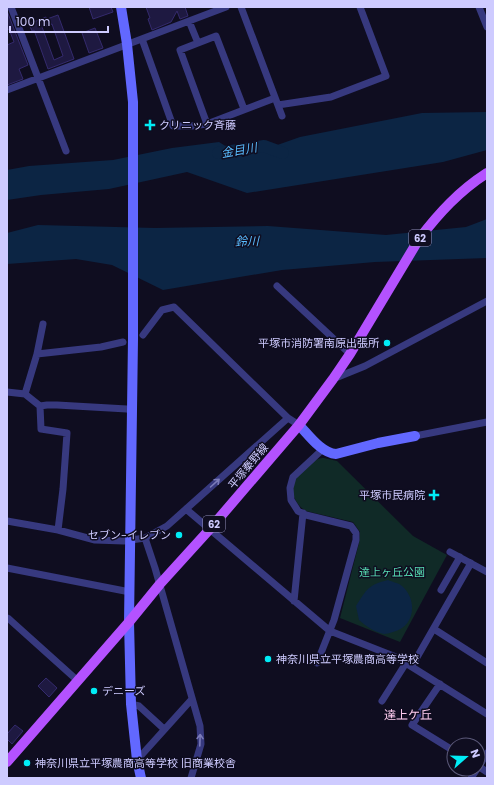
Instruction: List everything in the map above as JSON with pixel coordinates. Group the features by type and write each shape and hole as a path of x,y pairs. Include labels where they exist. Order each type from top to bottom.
{"main road":[{"name":"平塚秦野線","path":"7,762 299,424 350,354 419,239 443,209 464,189 487,173"}],"street":[{"path":"11,7 66,151"},
{"path":"122,7 133,102 133,301 129,622 131,704 137,760 141,778"},
{"path":"7,90 226,7"},
{"path":"241,7 282,116"},
{"path":"142,38 173,126 207,124 244,109 276,102 330,97 386,76 360,7"},
{"path":"479,7 487,27"},
{"path":"189,21 198,43"},
{"path":"207,124 180,50 216,36 244,109"},
{"path":"277,286 350,354"},
{"path":"333,379 365,366 487,301"},
{"path":"143,335 162,310 174,307 288,418 299,424 324,449 333,454 378,443 487,422"},
{"path":"25,394 43,324"},
{"path":"36,354 101,347 123,342"},
{"path":"7,392 25,394 40,406 57,405 127,409 132,411"},
{"path":"40,406 41,429 67,433 58,530"},
{"path":"7,521 58,530 95,540 130,541 145,538 167,526 288,418"},
{"path":"317,663 334,620 356,540 356,533 351,526 303,513 294,506 291,500 291,482 297,472 324,449"},
{"path":"186,509 330,631 396,657 487,714"},
{"path":"294,601 303,513"},
{"path":"145,538 160,584 200,726 201,744 191,778"},
{"path":"450,552 487,572"},
{"path":"441,590 460,557"},
{"path":"382,701 434,630 472,563"},
{"path":"7,568 130,592"},
{"path":"7,618 10,619 78,681"},
{"path":"434,630 487,663"},
{"path":"440,684 412,725 446,746"},
{"path":"137,760 192,699"},
{"path":"131,704 139,706 164,729"}],"green space":[{"name":"達上ヶ丘公園","path":"324,458 337,461 413,536 447,555 400,642 340,618 359,543 360,532 353,522 306,511 296,501 292,488 295,479 299,474 315,460"}],"water":[{"path":"487,112 487,150 443,162 247,193 187,172 109,189 41,195 7,200 7,170 29,166 113,160 172,148 219,142 243,157 300,137 422,113"},
{"name":"鈴川","path":"487,219 487,258 375,262 282,270 163,290 112,265 76,259 7,264 7,233 38,225 155,228 268,226 386,235 466,227"},
{"path":"388,580 401,585 407,592 412,605 412,612 406,625 400,629 384,634 367,627 359,620 356,606 369,588"}],"building":[{"path":"89,7 111,7 113,12 93,19"},
{"path":"146,7 185,7 188,16 180,19 177,11 171,22 152,30"},
{"path":"7,11 28,65 19,69 23,79 7,85 7,45 14,42 9,29 7,30"},
{"path":"58,15 74,59 48,69 34,30 32,31 29,24 46,17 47,19","holes":["52,24 63,56 54,60 42,27"]},
{"path":"95,28 103,48 89,53 82,33"},
{"path":"46,678 57,688 49,697 38,686"},
{"path":"15,725 23,731 12,744 7,739 7,734"}],"waterway":[{"name":"金目川","path":"218,153 264,146 283,153"}],"place":[{"name":"クリニック斉藤","path":"150,125"},
{"name":"平塚市消防署南原出張所","path":"387,343"},
{"name":"平塚市民病院","path":"434,495"},
{"name":"セブン-イレブン","path":"179,535"},
{"name":"神奈川県立平塚農商高等学校","path":"268,659"},
{"name":"デニーズ","path":"94,691"},
{"name":"神奈川県立平塚農商高等学校 旧商業校舎","path":"27,763"}],"district":[{"name":"達上ケ丘","path":"408,714"}]}
